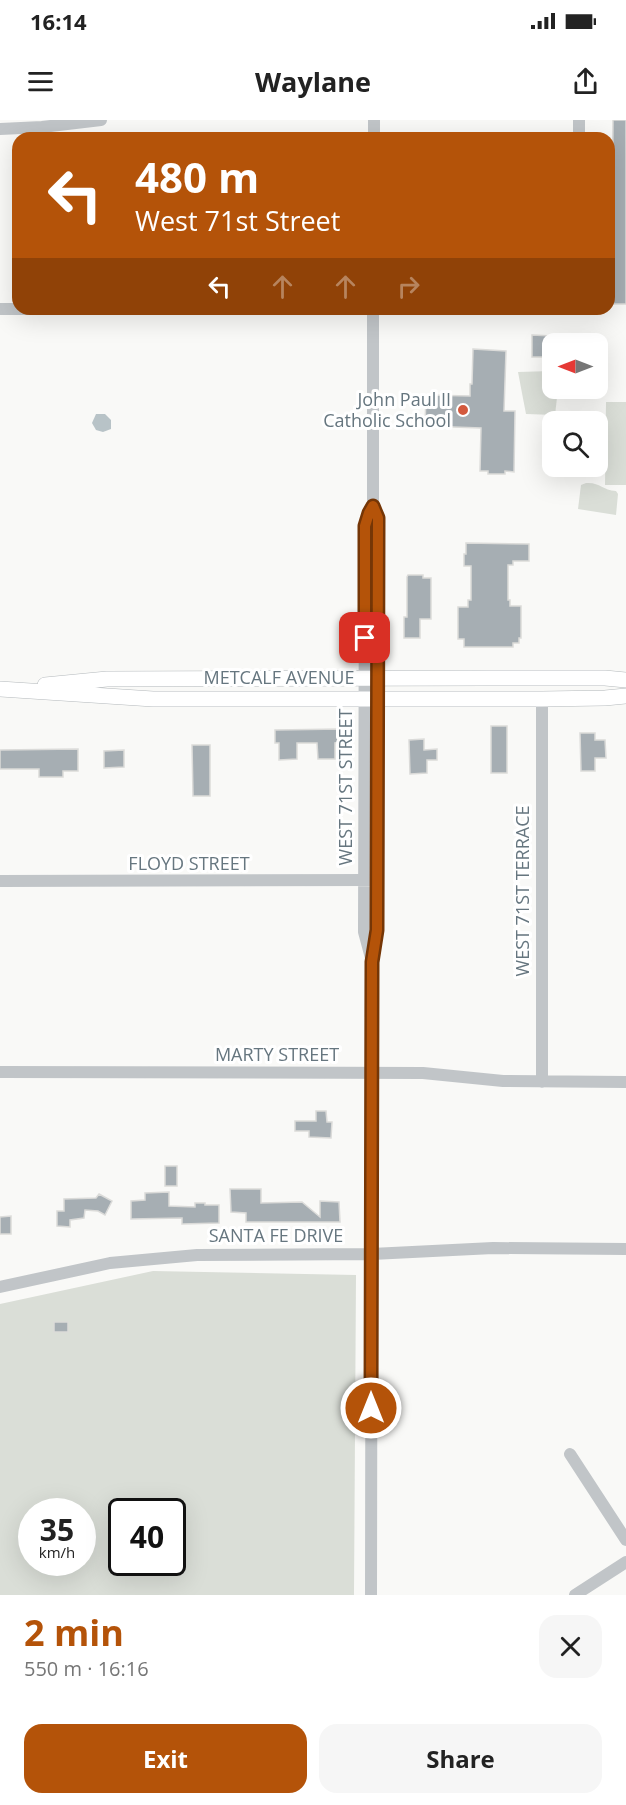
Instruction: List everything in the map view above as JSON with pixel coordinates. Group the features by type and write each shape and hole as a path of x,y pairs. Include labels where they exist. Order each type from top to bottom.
{"main road":[{"name":"METCALF AVENUE","path":"2,689 107,679 605,678 626,680"},
{"name":"METCALF AVENUE","path":"2,689 153,699 542,699 626,696"}],"street":[{"path":"0,129 101,120"},
{"name":"WEST 71ST STREET","path":"371,1595 372,962 377,930 377,880 371,678 378,518 373,506 373,315"},
{"name":"WEST 71ST TERRACE","path":"542,699 542,1082"},
{"name":"WEST 71ST STREET","path":"371,700 364,932 372,962"},
{"name":"FLOYD STREET","path":"0,881 377,880"},
{"name":"MARTY STREET","path":"0,1072 423,1073 503,1081 626,1082"},
{"name":"SANTA FE DRIVE","path":"0,1287 110,1263 197,1254 372,1254 493,1248 626,1249"},
{"path":"570,1454 626,1540"},
{"path":"575,1595 626,1562"}],"shaded area":[{"path":"542,371 542,399 557,399 555,411 542,411 542,415 526,414 518,372"},
{"path":"606,402 626,402 626,485 605,485 605,477 608,477 608,411 606,411"},
{"path":"96,414 105,414 111,420 111,429 103,432 96,430 92,423"},
{"path":"586,483 616,491 618,494 616,515 578,509 581,485"},
{"path":"153,1271 356,1275 354,1595 0,1595 0,1304"}],"building":[{"path":"613,120 626,120 626,304 615,304 615,132 613,132"},
{"path":"532,335 542,336 542,357 532,357"},
{"name":"John Paul II Catholic School","path":"473,349 506,351 504,411 515,411 514,472 488,474 488,471 480,471 481,428 425,426 426,395 470,396"},
{"path":"466,543 529,544 529,561 513,561 513,565 508,565 508,600 510,600 510,606 521,606 521,638 519,638 519,643 513,643 513,647 464,647 464,639 458,639 458,607 468,607 468,600 471,600 471,566 464,566"},
{"path":"408,575 423,575 423,578 431,578 431,619 420,619 420,638 404,638"},
{"path":"491,726 507,726 507,773 491,773"},
{"path":"341,729 341,742 335,743 335,759 318,759 317,743 297,743 297,759 279,760 279,743 275,743 275,730"},
{"path":"580,733 595,733 595,740 605,740 606,758 595,758 595,771 581,771"},
{"path":"424,739 424,750 437,749 437,760 427,760 427,773 410,774 409,740"},
{"path":"192,745 210,745 210,796 193,796"},
{"path":"78,749 78,771 63,771 63,777 39,777 39,769 0,769 0,750"},
{"path":"124,750 124,767 104,768 104,751"},
{"path":"316,1111 326,1111 327,1122 332,1122 331,1138 309,1137 309,1131 295,1131 295,1121 316,1121"},
{"path":"165,1166 177,1166 177,1186 165,1186"},
{"path":"230,1189 261,1189 261,1203 302,1202 320,1217 320,1201 339,1202 340,1222 246,1222 246,1213 231,1212"},
{"path":"169,1192 169,1206 195,1207 195,1203 219,1205 219,1223 182,1224 182,1218 131,1219 131,1201 145,1200 145,1193"},
{"path":"99,1194 112,1201 105,1215 98,1211 85,1210 84,1218 70,1220 70,1227 57,1226 57,1211 64,1211 64,1199 96,1198"},
{"path":"11,1216 11,1234 0,1234 0,1217"},
{"path":"54,1322 68,1322 68,1332 54,1332"}],"place":[{"name":"John Paul II Catholic School","path":"463,410"}],"route":[{"path":"365,638 365,526 373,506 378,518 378,700 377,930 372,962 371,1408"}]}
